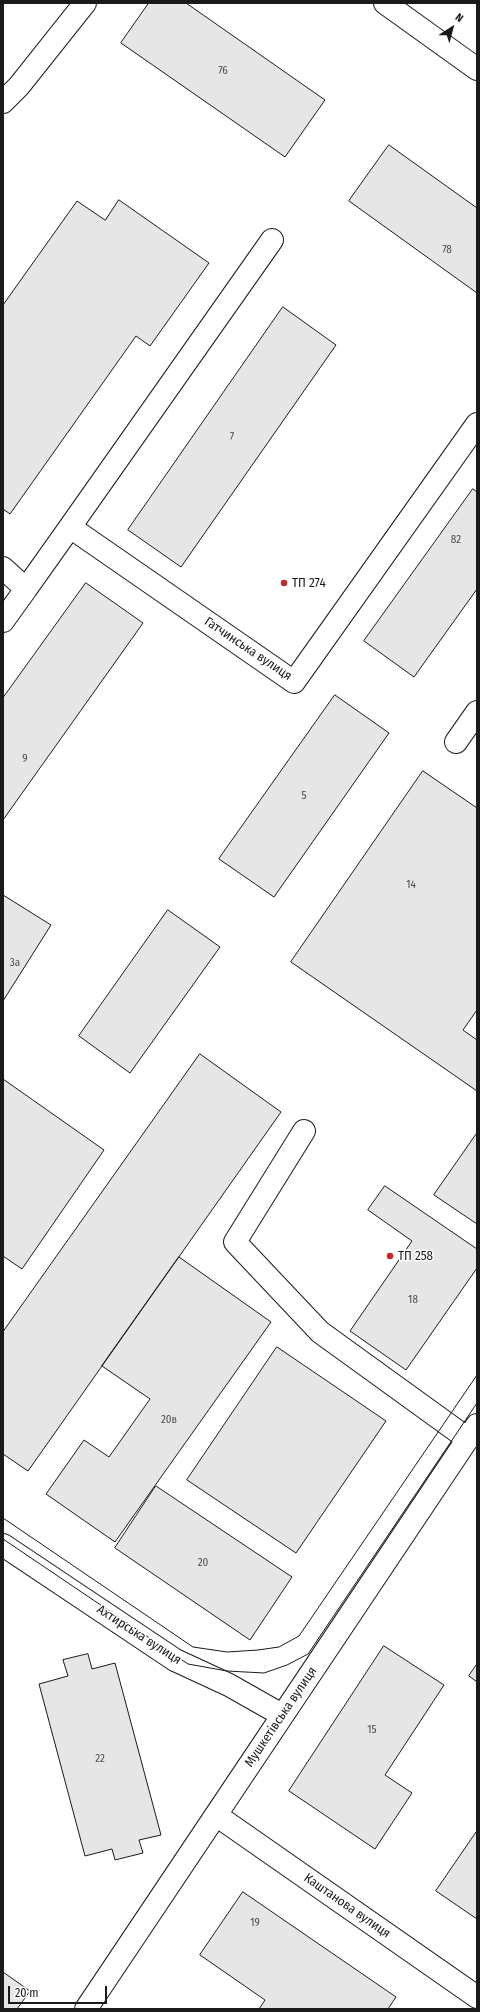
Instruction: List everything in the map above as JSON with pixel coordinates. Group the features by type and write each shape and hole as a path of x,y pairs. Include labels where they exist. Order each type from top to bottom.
{"street":[{"path":"3,102 19,86 85,3"},
{"path":"385,3 477,69"},
{"path":"3,622 272,240"},
{"name":"Гатчинська вулиця","path":"70,527 294,682 477,424"},
{"path":"3,568 26,589"},
{"path":"456,742 477,712"},
{"path":"304,1130 235,1242 320,1332 472,1432"},
{"name":"Мушкетівська вулиця","path":"86,2009 472,1432"},
{"name":"Ахтирська вулиця","path":"3,1545 174,1660 229,1685 282,1715"},
{"name":"Каштанова вулиця","path":"216,1815 477,1997"}],"building":[{"path":"149,3 186,3 325,100 285,157 121,43"},
{"path":"389,145 477,208 477,293 349,201"},
{"path":"119,200 209,263 150,346 136,336 10,514 3,509 3,305 77,201 105,220"},
{"path":"283,307 336,345 181,567 128,530"},
{"path":"473,489 477,492 477,589 414,677 364,641"},
{"path":"86,583 143,623 3,820 3,698"},
{"path":"335,695 389,733 274,897 219,859"},
{"path":"423,771 477,808 477,1010 463,1030 477,1040 477,1091 291,962"},
{"path":"3,895 51,925 3,1001"},
{"path":"168,910 220,947 130,1073 79,1036"},
{"path":"200,1054 281,1112 28,1471 3,1454 3,1332"},
{"path":"3,1079 104,1150 22,1269 3,1256"},
{"path":"477,1133 477,1224 434,1195"},
{"path":"385,1186 477,1249 477,1268 406,1370 350,1331 412,1241 368,1210"},
{"path":"179,1257 271,1322 115,1542 46,1494 84,1440 109,1457 150,1399 102,1366"},
{"path":"277,1347 386,1421 296,1553 187,1480"},
{"path":"156,1486 292,1577 250,1640 115,1548"},
{"path":"384,1646 444,1685 385,1775 412,1793 375,1849 289,1791"},
{"path":"88,1654 92,1669 115,1663 161,1835 139,1840 143,1853 115,1860 112,1849 85,1856 39,1684 68,1676 63,1660"},
{"path":"477,1664 477,1682 469,1676"},
{"path":"477,1831 477,1919 436,1891"},
{"path":"243,1892 396,1997 388,2009 259,2009 265,2000 200,1955"},
{"path":"3,1972 30,1991 17,2009 3,2009"}],"tram line":[{"path":"3,1518 193,1647 227,1652 279,1647 299,1636 477,1375"},
{"path":"3,1539 188,1664 227,1671 264,1673 287,1665 308,1654 477,1403"}],"place":[{"name":"ТП 274","path":"284,583"},
{"name":"ТП 258","path":"390,1256"}]}
